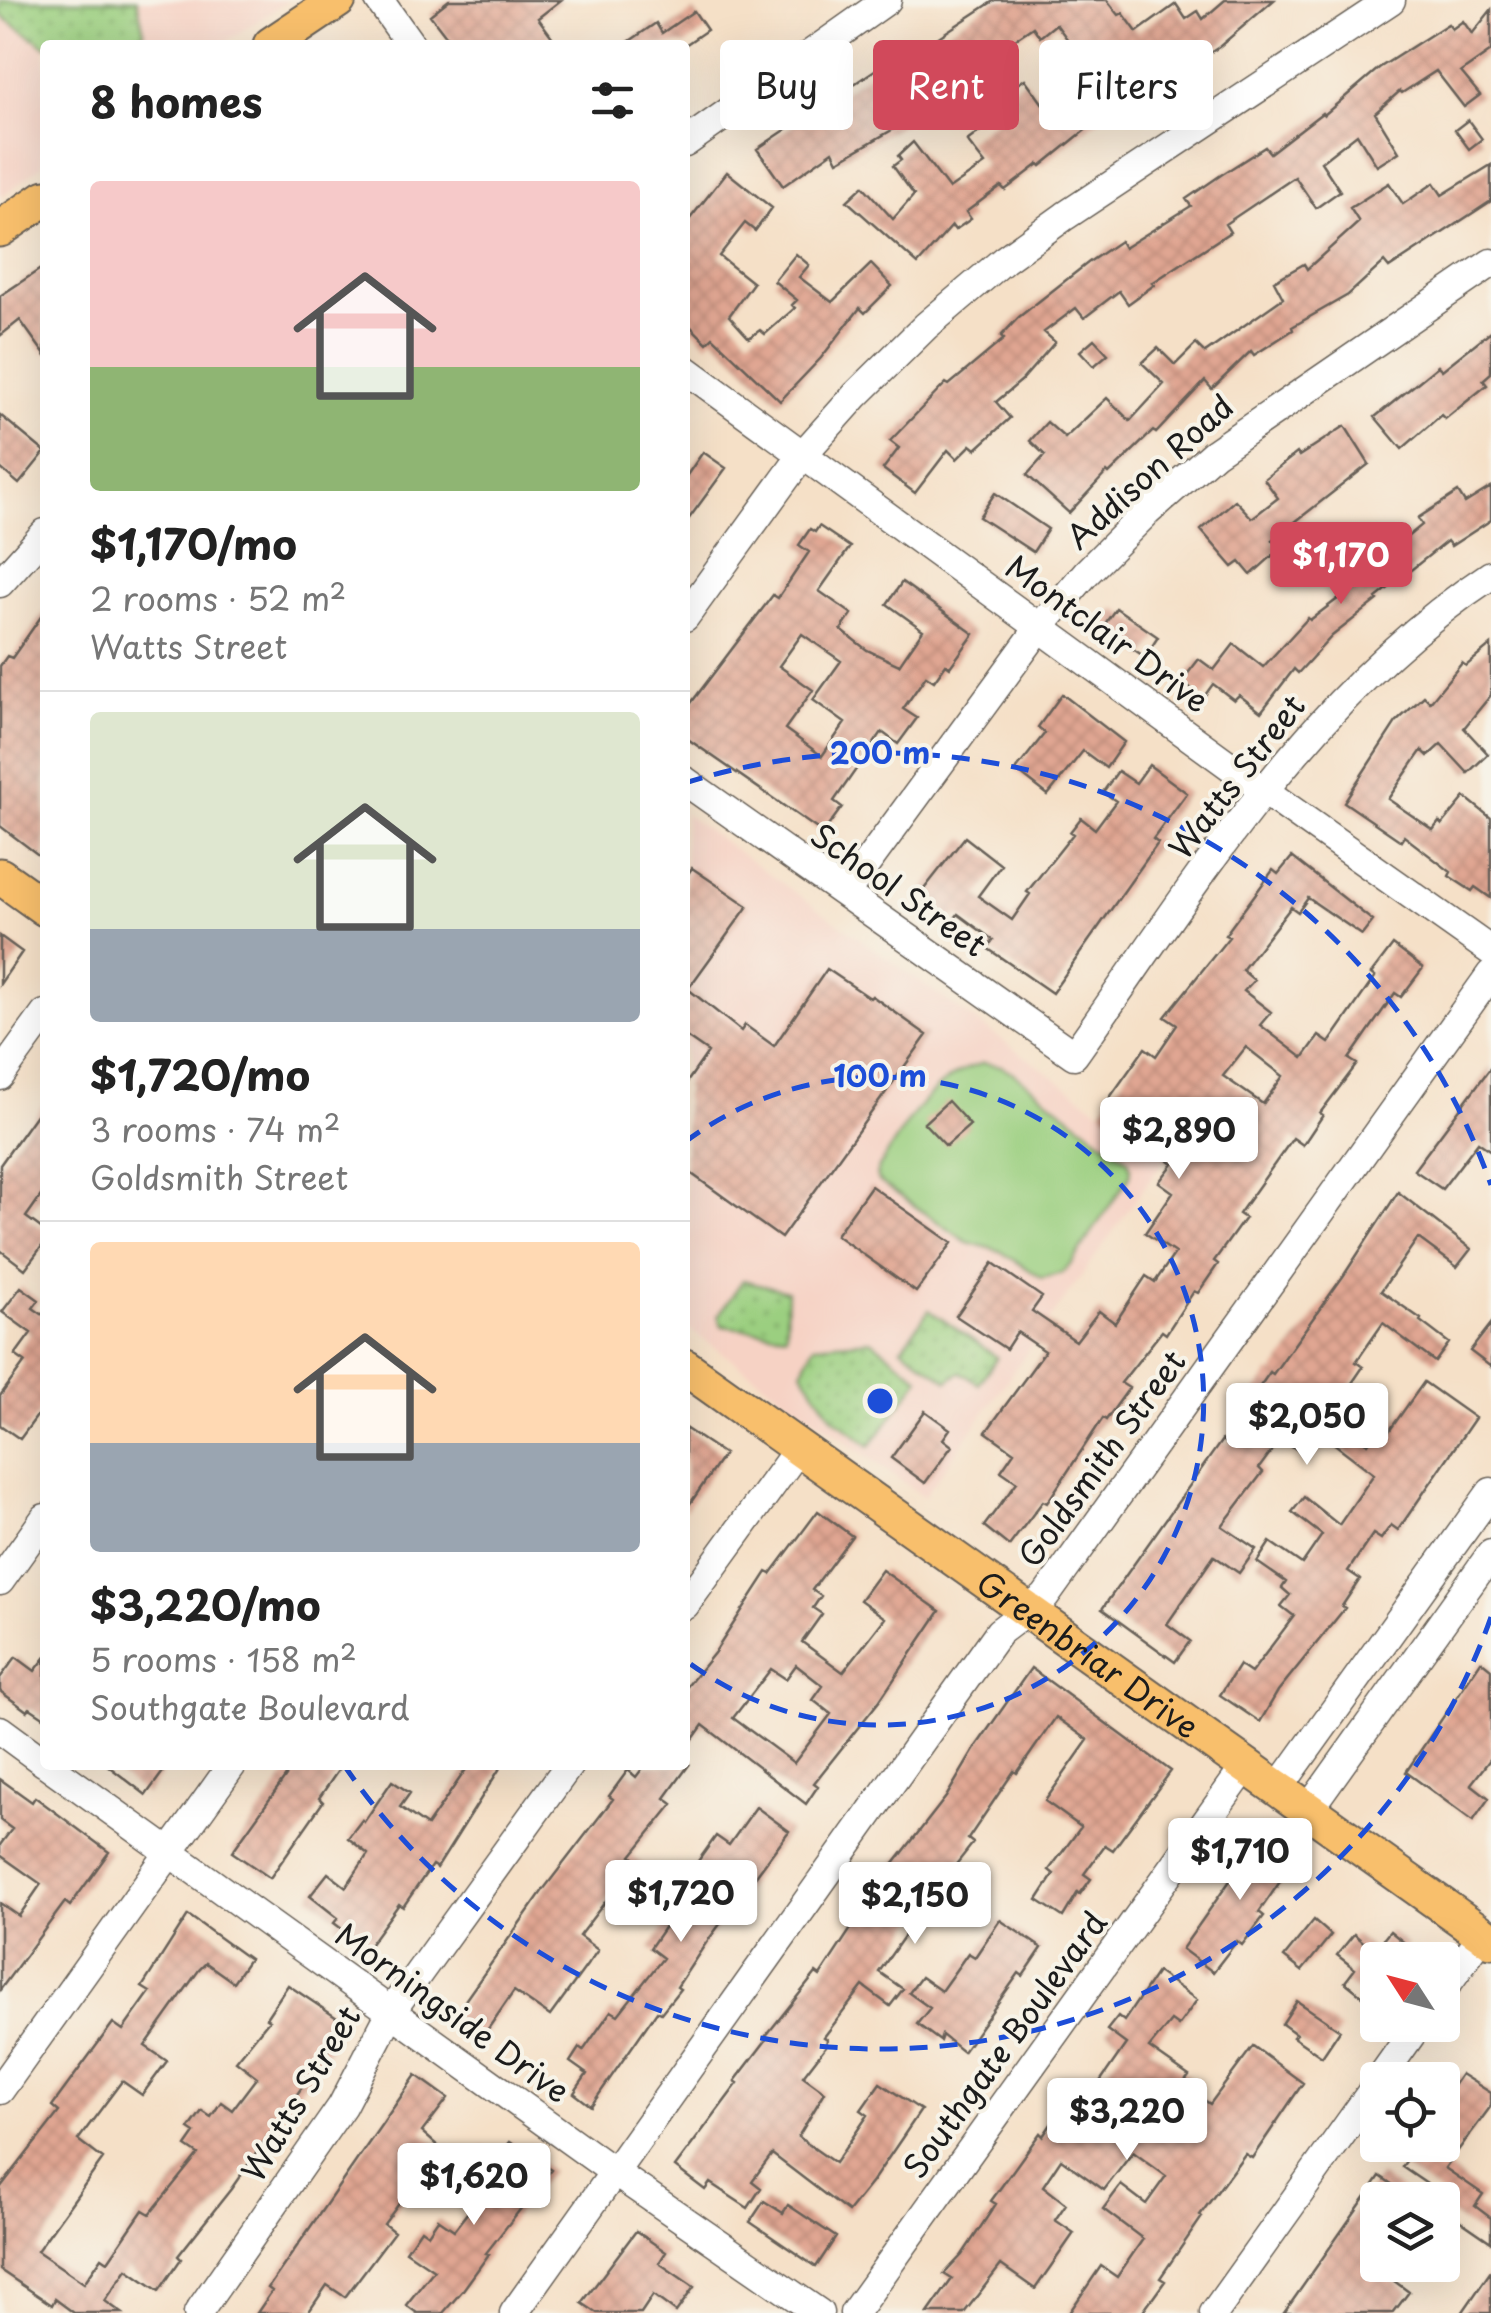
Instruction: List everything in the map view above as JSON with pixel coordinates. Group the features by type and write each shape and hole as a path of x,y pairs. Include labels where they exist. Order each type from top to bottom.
{"main road":[{"path":"279,40 338,0"},
{"path":"0,229 40,201"},
{"path":"0,876 40,904"},
{"name":"Greenbriar Drive","path":"690,1371 1487,1937"}],"street":[{"path":"379,0 407,40"},
{"path":"690,140 887,0"},
{"path":"690,610 804,453 926,326 1004,260 1391,0"},
{"name":"Addison Road","path":"844,893 1040,628 1098,561 1214,452 1491,263"},
{"name":"Montclair Drive","path":"690,373 1491,952"},
{"path":"0,583 40,539"},
{"name":"Watts Street","path":"1074,1054 1302,741 1352,690 1446,608 1491,575"},
{"name":"School Street","path":"690,785 1074,1054"},
{"name":"Goldsmith Street","path":"514,2313 998,1632 1045,1596 1491,974"},
{"path":"0,1076 40,1021"},
{"path":"690,1598 799,1448"},
{"path":"1278,1789 1491,1492"},
{"path":"0,1581 40,1525"},
{"path":"1308,1810 1491,1554"},
{"name":"Morningside Drive","path":"0,1730 40,1759"},
{"name":"Southgate Boulevard","path":"854,2313 1246,1766"},
{"name":"Morningside Drive","path":"55,1770 614,2172 819,2313"},
{"path":"0,2090 228,1770"},
{"name":"Watts Street","path":"198,2313 342,2106 392,2010 565,1770"},
{"path":"1460,1969 1487,1937"},
{"path":"1214,2313 1360,2106"}],"shaded area":[{"path":"0,0 289,0 229,40 40,40 40,167 0,198"},
{"path":"690,818 1166,1157 924,1497 690,1330"}],"green space":[{"path":"0,0 137,0 144,32 132,40 40,43 0,15"},
{"path":"984,1063 1015,1074 1128,1160 1131,1168 1130,1176 1062,1273 1042,1278 1000,1251 967,1242 876,1176 911,1119 935,1090 965,1069"},
{"path":"743,1280 787,1291 786,1334 722,1326 718,1316"},
{"path":"929,1310 997,1357 979,1384 961,1372 948,1381 902,1348"},
{"path":"871,1340 920,1378 870,1446 833,1418 802,1371 814,1345"}],"building":[{"path":"449,0 561,0 538,18 554,40 449,40 430,15"},
{"path":"995,0 1107,0 1137,32 1176,4 1186,19 1198,11 1203,19 1225,0 1274,0 1213,51 1213,40 1068,40 1056,24 1040,37 1033,27 1014,40 934,40"},
{"path":"1491,10 1491,51 1461,72 1480,95 1464,107 1436,71 1400,91 1375,113 1399,152 1377,166 1357,134 1321,162 1340,191 1316,208 1295,177 1225,224 1230,232 1152,283 1128,304 1119,291 1084,318 1076,308 1044,332 1055,342 1022,380 996,402 1010,418 976,449 971,445 957,459 948,450 915,493 883,469 899,448 890,441 946,383 949,385 1004,339 1001,336 1019,317 1089,262 1120,241 1124,248 1191,206 1186,199 1265,147 1270,153 1324,115 1379,68 1448,24 1452,29 1463,21 1472,34"},
{"path":"694,11 707,30 690,42 631,40 656,23 662,33"},
{"path":"873,71 873,130 892,130 838,161 833,151 783,186 757,149 785,130 853,130 853,85"},
{"path":"1025,79 1039,99 1039,130 1085,130 1041,166 1005,190 1001,186 966,212 971,219 955,230 952,226 918,264 847,201 863,186 893,219 914,195 893,166 913,142 949,189 985,164 967,141 982,130 1019,130 1019,83"},
{"path":"1468,120 1482,139 1469,149 1455,130"},
{"path":"1491,165 1491,201 1389,268 1384,262 1348,295 1292,327 1293,330 1254,355 1251,351 1212,389 1205,381 1156,433 1153,431 1107,472 1069,513 1027,475 1045,455 1030,441 1047,422 1065,438 1107,398 1130,421 1164,384 1142,363 1158,348 1175,365 1196,344 1205,353 1283,298 1274,281 1304,264 1307,269 1359,222 1350,208 1389,183 1403,204 1434,183 1442,195"},
{"path":"727,172 772,208 755,231 745,223 719,256 753,283 729,316 749,338 760,330 765,334 795,308 792,305 797,300 774,281 796,254 809,265 799,277 832,302 871,264 892,286 865,313 860,308 821,358 780,401 713,337 707,343 690,326 690,219"},
{"path":"40,269 40,348 20,320 0,336 0,296"},
{"path":"1491,331 1491,373 1483,380 1487,385 1445,419 1441,415 1402,449 1375,417 1438,366 1442,370"},
{"path":"1094,339 1108,354 1094,366 1080,351"},
{"path":"0,415 40,448 40,458 19,484 0,468"},
{"path":"1345,426 1369,464 1272,540 1280,549 1251,575 1240,562 1233,567 1201,530 1235,500 1252,518 1278,498 1264,479 1297,453 1299,456"},
{"path":"703,452 726,468 690,517 690,471"},
{"path":"1491,487 1491,520 1451,546 1447,541 1376,598 1332,636 1298,673 1294,669 1261,712 1239,695 1234,700 1213,684 1203,698 1182,681 1199,659 1214,670 1234,644 1263,667 1308,618 1373,572 1369,568 1422,525 1418,518 1458,492 1465,503"},
{"path":"995,493 1048,529 1033,552 979,517"},
{"path":"819,526 850,547 819,591 852,614 841,630 867,650 899,665 923,630 887,604 902,582 974,634 950,667 946,664 934,681 926,676 903,709 917,718 898,744 882,732 834,801 842,807 823,833 690,740 690,704 773,595 778,598 809,552 799,545 810,529 815,532","holes":["802,634 841,661 813,700 845,723 822,756 785,729 813,690 779,666"]},
{"path":"1116,608 1158,637 1145,657 1102,628"},
{"path":"40,618 40,856 0,826 0,666 7,656 12,658"},
{"path":"1491,645 1491,695 1464,728 1488,754 1468,773 1441,744 1428,756 1422,750 1388,799 1433,830 1465,797 1491,818 1491,898 1449,876 1451,872 1404,836 1401,841 1344,802 1396,722 1424,696 1430,702 1462,663 1466,666"},
{"path":"1062,694 1124,742 1106,768 1083,751 1048,795 1016,770 1045,733 1038,727"},
{"path":"1149,765 1187,793 1153,839 1158,843 1052,993 987,948 993,940 958,914 951,924 917,898 965,837 1001,865 978,896 1012,920 1030,894 1027,892 1081,818 1095,829 1116,801 1103,792 1118,771 1136,783"},
{"path":"1292,857 1373,921 1362,935 1308,898 1298,912 1291,907 1242,970 1254,980 1244,991 1271,1012 1260,1025 1303,1058 1319,1036 1329,1043 1393,945 1423,968 1401,997 1395,993 1349,1059 1357,1064 1320,1113 1323,1115 1303,1145 1293,1138 1239,1214 1245,1218 1214,1261 1218,1264 1198,1293 1194,1291 1166,1334 1162,1331 1121,1383 1129,1388 1106,1420 1103,1418 1047,1503 1043,1501 1009,1546 984,1526 1017,1482 1001,1471 1014,1452 986,1432 1045,1351 1017,1332 1006,1349 956,1316 993,1263 1042,1297 1032,1311 1076,1341 1099,1311 1115,1323 1146,1276 1155,1282 1175,1253 1145,1233 1173,1192 1159,1182 1173,1164 1101,1110 1145,1048 1156,1056 1177,1025 1165,1017 1229,937 1225,935 1273,870 1278,874","holes":["1246,1047 1283,1076 1263,1104 1223,1076"]},
{"path":"692,868 748,906 690,986"},
{"path":"0,936 22,952 0,984"},
{"path":"827,969 927,1035 781,1238 690,1173 690,1078 708,1052 690,1039 690,991 741,1031 745,1025 774,1046"},
{"path":"1491,1067 1491,1151 1478,1142 1442,1189 1414,1170"},
{"path":"948,1101 970,1125 946,1146 924,1123"},
{"path":"40,1109 40,1197 26,1217 40,1227 40,1249 25,1269 0,1250 0,1165"},
{"path":"871,1186 952,1243 916,1292 836,1235"},
{"path":"1398,1192 1471,1249 1457,1267 1418,1238 1381,1291 1449,1343 1435,1362 1383,1323 1356,1362 1363,1367 1331,1414 1368,1443 1377,1431 1385,1437 1424,1382 1475,1418 1398,1530 1391,1525 1381,1539 1373,1534 1348,1571 1360,1579 1342,1606 1345,1608 1278,1691 1260,1722 1220,1695 1239,1665 1251,1673 1294,1616 1281,1606 1290,1595 1282,1588 1286,1582 1257,1562 1270,1542 1302,1564 1322,1535 1292,1512 1304,1497 1339,1525 1374,1474 1328,1439 1326,1442 1318,1436 1304,1455 1281,1438 1259,1468 1263,1472 1222,1526 1256,1549 1239,1573 1214,1556 1167,1624 1190,1641 1175,1662 1102,1609 1222,1440 1228,1445 1264,1398 1256,1392 1344,1275"},
{"path":"21,1287 39,1300 33,1308 40,1313 40,1412 20,1439 0,1425 0,1396 25,1362 15,1355 31,1333 2,1312"},
{"path":"1491,1324 1491,1367 1470,1351"},
{"path":"925,1411 950,1429 943,1439 952,1446 925,1483 891,1458"},
{"path":"690,1431 724,1454 690,1504"},
{"path":"818,1511 852,1536 812,1590 821,1596 813,1608 822,1614 802,1642 843,1672 885,1618 860,1600 882,1570 940,1611 880,1700 814,1783 818,1786 806,1804 703,1725 690,1743 690,1683 767,1572 771,1574","holes":["796,1665 823,1686 813,1700 831,1714 794,1763 733,1718 771,1669 786,1679"]},
{"path":"16,1657 35,1671 40,1664 40,1715 30,1708 27,1711 0,1691 0,1678"},
{"path":"1481,1661 1491,1669 1491,1758 1471,1784 1489,1798 1473,1821 1406,1772"},
{"path":"1031,1668 1171,1771 1113,1850 1105,1845 1084,1874 1091,1879 1063,1917 1037,1900 1054,1874 1049,1870 1081,1827 1045,1801 1088,1740 1056,1717 1017,1773 1014,1771 968,1839 973,1843 943,1881 960,1893 941,1920 924,1908 879,1972 903,1989 890,2006 863,1986 824,2037 826,2046 803,2076 825,2092 798,2137 835,2163 868,2115 861,2110 880,2083 921,2110 872,2182 848,2212 772,2154 752,2181 761,2188 748,2208 710,2183 705,2190 675,2167 738,2083 735,2081 765,2037 816,1973 820,1976 864,1909 861,1906 946,1797"},
{"path":"114,1770 164,1770 146,1795"},
{"path":"290,1770 339,1770 319,1798 323,1802 270,1878 232,1852"},
{"path":"466,1770 499,1770 437,1868 432,1865 403,1907 399,1904 367,1948 334,1923 338,1918 310,1896 328,1873 346,1887 368,1854 348,1838 392,1781 410,1793 400,1807 427,1826"},
{"path":"628,1770 636,1777 641,1770 685,1770 665,1798 673,1804 631,1856 651,1871 638,1888 624,1877 579,1936 598,1950 550,2016 514,1991 481,2039 452,2019 613,1799 609,1796"},
{"path":"0,1779 32,1802 35,1797 109,1852 70,1906 65,1902 0,1990 0,1903 19,1916 41,1884 0,1855 0,1845 12,1829 0,1820"},
{"path":"756,1807 789,1831 706,1943 677,1987 680,1989 661,2013 657,2011 591,2106 574,2093 587,2074 570,2062 579,2048 583,2051 611,2011 618,2015 663,1958 650,1948 704,1870 696,1864 716,1836 729,1845"},
{"path":"1256,1832 1295,1860 1259,1912 1264,1916 1242,1945 1237,1941 1213,1972 1182,1949 1241,1865 1235,1861"},
{"path":"188,1915 249,1959 233,1982 206,1963 199,1970 145,2046 167,2061 142,2095 122,2081 78,2140 103,2159 37,2251 84,2283 102,2257 108,2261 143,2210 150,2214 198,2154 186,2146 195,2133 189,2129 202,2111 211,2117 221,2102 232,2110 257,2077 236,2061 269,2020 266,2018 288,1985 346,2024 231,2189 178,2256 181,2259 159,2291 127,2269 105,2301 122,2313 74,2313 55,2299 52,2305 0,2270 0,2188 59,2112 52,2106 113,2023 123,2030 150,1992 142,1987"},
{"path":"1000,1920 1042,1948 1023,1976 1019,1973 963,2052 942,2035 940,2041 917,2024 930,2008 909,1993 921,1977 941,1991 968,1953 975,1957"},
{"path":"1314,1920 1331,1935 1302,1971 1284,1957"},
{"path":"1390,1931 1403,1942 1381,1942"},
{"path":"1354,1934 1363,1942 1360,1942 1360,1994 1345,1982 1355,1969 1337,1955"},
{"path":"1157,1972 1197,2000 1178,2026 1171,2021 1149,2048 1189,2076 1182,2085 1210,2104 1253,2046 1303,2083 1252,2158 1245,2154 1200,2215 1160,2278 1165,2281 1142,2313 1069,2313 1101,2266 1117,2277 1143,2239 1103,2209 1121,2185 1146,2204 1166,2176 1133,2152 1104,2190 1061,2159 1043,2186 1066,2204 1055,2220 1074,2233 1035,2289 1001,2265 964,2313 928,2313 952,2279 944,2274 962,2255 996,2204 991,2201 1040,2133 1043,2136 1075,2089 1088,2099 1126,2044 1107,2030 1118,2016 1124,2021"},
{"path":"1297,2001 1340,2030 1322,2057 1293,2037 1296,2034 1282,2024"},
{"path":"416,2075 448,2098 422,2132 440,2148 384,2224 394,2232 345,2297 327,2285 308,2313 257,2313 272,2291 268,2288"},
{"path":"1460,2075 1491,2093 1491,2106 1460,2148"},
{"path":"510,2142 551,2170 443,2313 417,2313 406,2305 434,2270 406,2251 421,2229 428,2234 438,2219 454,2230 491,2182 469,2167 483,2147 498,2157"},
{"path":"1405,2162 1449,2162 1445,2168 1483,2194 1475,2206 1491,2218 1491,2242 1460,2221 1460,2182 1424,2182 1402,2167"},
{"path":"764,2201 783,2213 788,2205 836,2237 816,2267 750,2222"},
{"path":"1360,2205 1360,2282 1396,2282 1409,2292 1393,2313 1284,2313"},
{"path":"636,2231 666,2252 659,2263 694,2287 676,2312 653,2295 641,2313 597,2313 582,2303"},
{"path":"1491,2271 1491,2313 1462,2313"}]}
